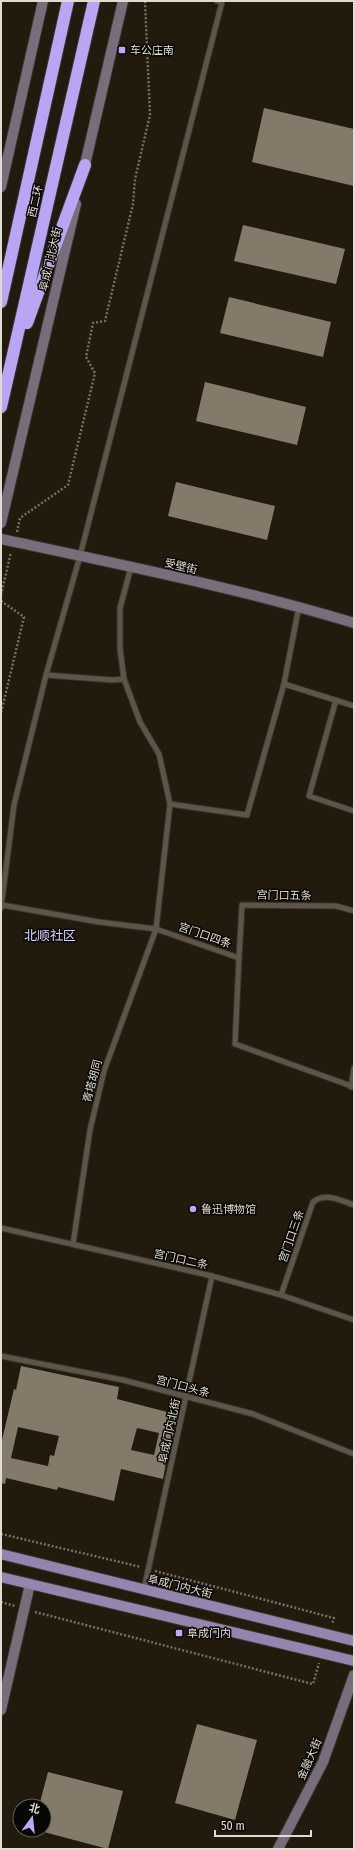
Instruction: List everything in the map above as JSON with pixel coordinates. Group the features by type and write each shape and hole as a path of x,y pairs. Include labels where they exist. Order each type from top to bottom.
{"highway":[{"name":"西二环","path":"1,302 68,1"},
{"name":"西二环","path":"1,407 94,1"},
{"path":"9,371 85,165"}],"main road":[{"name":"阜成门内大街","path":"1,1554 354,1641"},
{"path":"1,1578 354,1661"}],"street":[{"path":"1,187 43,1"},
{"name":"阜成门北大街","path":"1,523 123,1"},
{"name":"受壁街","path":"1,539 299,606 354,623"},
{"path":"1,1710 30,1584"},
{"name":"金融大街","path":"278,1849 323,1762 354,1675"}],"lane":[{"path":"1,906 14,805 46,675 80,556 220,10 222,2 218,1"},
{"name":"青塔胡同","path":"73,1244 90,1130 104,1071 156,929 170,804 159,754 140,722 124,679 120,649 120,608 131,567"},
{"path":"170,804 247,815 284,684 299,606"},
{"path":"46,675 112,680 124,679"},
{"path":"284,684 354,706"},
{"path":"336,700 309,796 354,811"},
{"name":"宫门口五条","path":"239,958 242,905 336,906 354,911"},
{"name":"宫门口四条","path":"1,906 99,922 156,929 239,958 235,1044 353,1087"},
{"path":"353,1087 354,1068"},
{"name":"宫门口三条","path":"281,1295 313,1202 319,1197 327,1197 354,1205"},
{"name":"宫门口二条","path":"1,1228 212,1276 281,1295 354,1320"},
{"name":"阜成门内北街","path":"144,1589 212,1276"},
{"name":"宫门口头条","path":"1,1356 124,1380 186,1398 253,1414 354,1454"}],"path":[{"path":"1,594 20,518 68,485 95,373 86,357 93,323 105,321 133,204 135,179 150,115 145,1"},
{"path":"1,601 24,617 1,713"}],"building":[{"path":"264,108 354,129 354,186 252,162"},
{"path":"243,225 345,249 336,284 234,261"},
{"path":"229,297 331,322 323,357 220,333"},
{"path":"205,382 306,407 297,445 196,421"},
{"path":"176,482 275,506 267,540 168,516"},
{"path":"21,1366 119,1387 117,1399 175,1414 163,1479 121,1469 114,1501 58,1487 57,1490 6,1478 5,1484 1,1483 1,1444 14,1389 16,1390","holes":["18,1427 59,1436 54,1456 50,1455 48,1466 11,1458","137,1428 159,1433 154,1455 131,1450"]},
{"path":"197,1724 257,1740 235,1820 175,1803"},
{"path":"48,1772 123,1791 108,1849 52,1834 52,1798 41,1798"}],"place":[{"name":"车公庄南","path":"122,50"},
{"name":"鲁迅博物馆","path":"193,1209"},
{"name":"阜成门内","path":"179,1633"}],"district":[{"name":"北顺社区","path":"50,935"}]}
